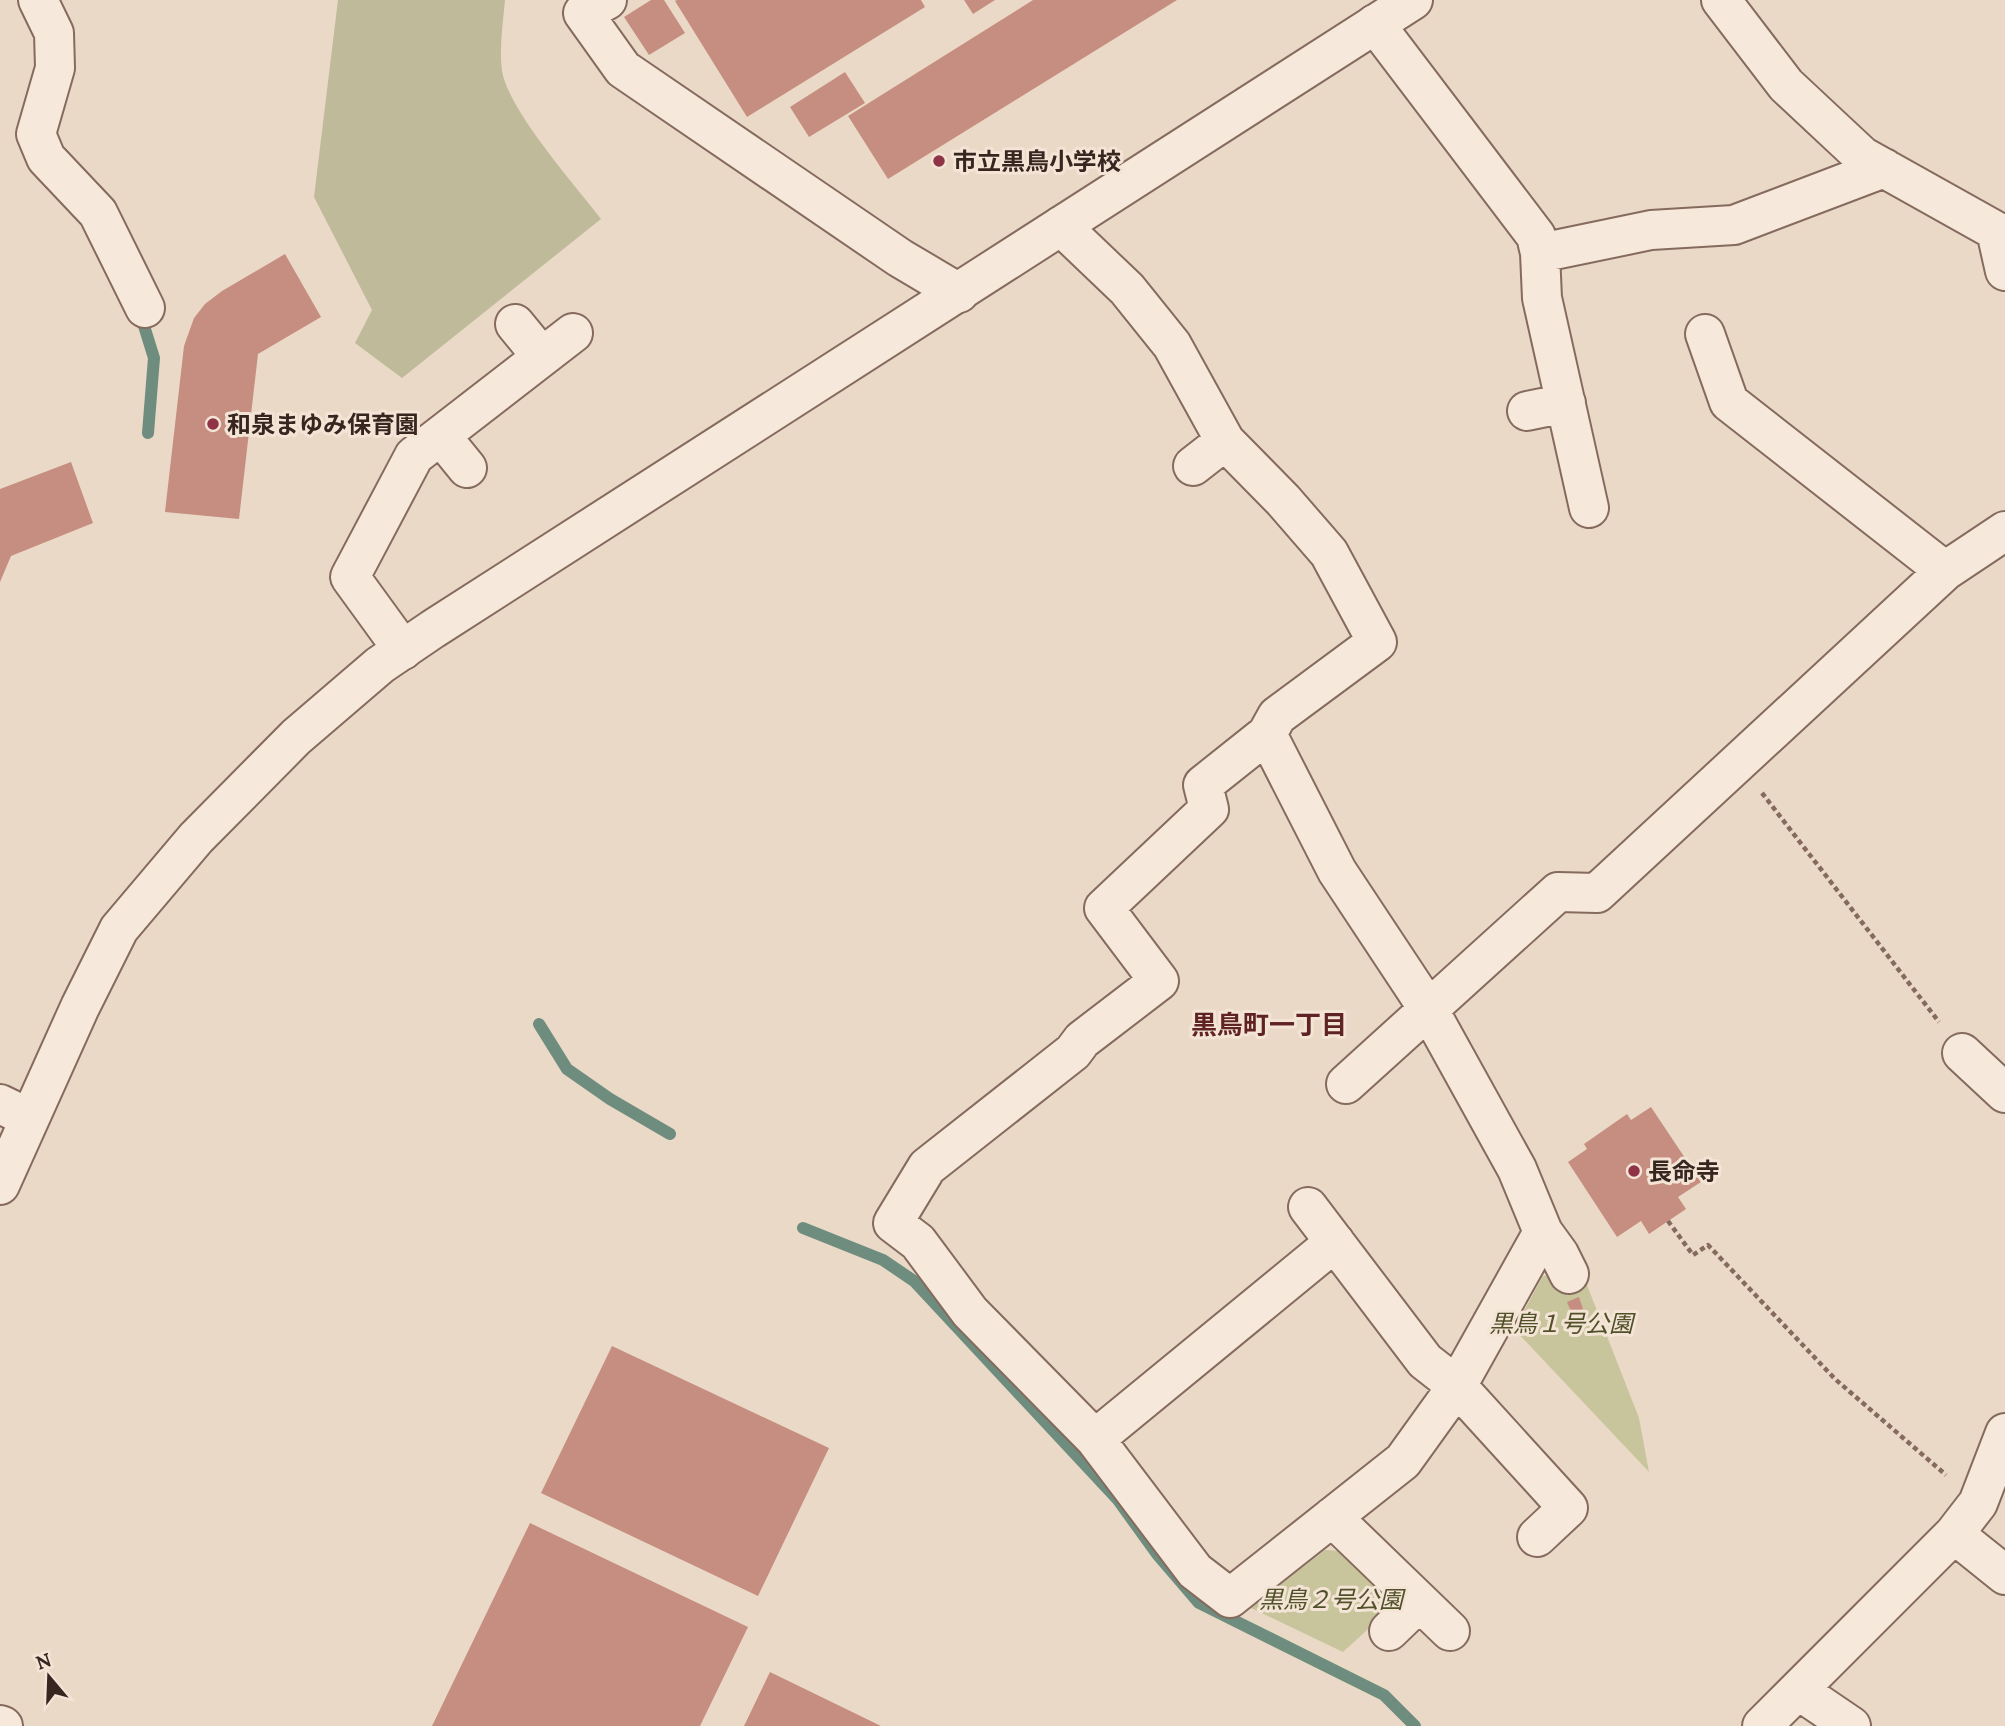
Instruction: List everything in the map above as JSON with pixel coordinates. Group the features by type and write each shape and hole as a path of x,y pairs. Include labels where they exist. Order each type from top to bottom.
{"street":[{"path":"38,0 54,33 55,68 36,134 47,158 97,213 145,308"},
{"path":"607,0 583,13 623,69 900,258 959,293"},
{"path":"0,1185 14,1111 80,1007 119,929 196,838 296,737 380,665 1413,0"},
{"path":"1721,0 1786,85 1861,156 1996,231 2005,271"},
{"path":"1375,24 1536,236 1540,253 1542,298 1589,508"},
{"path":"1540,253 1651,230 1734,225 1884,168"},
{"path":"1061,226 1127,289 1172,345 1225,441 1283,500 1329,553 1377,642 1277,716 1267,734 1203,785 1209,809 1104,908 1159,981 1082,1040 1073,1052 928,1167 893,1223 918,1242 970,1312 1095,1439 1195,1571 1230,1598 1403,1461 1457,1386 1543,1232"},
{"path":"515,324 542,357"},
{"path":"403,650 350,578 414,456 573,333"},
{"path":"1705,334 1730,402 1945,572"},
{"path":"1527,411 1566,403"},
{"path":"441,436 467,468"},
{"path":"1193,466 1225,441"},
{"path":"1346,1084 1558,892 1597,893 1945,572 2005,531"},
{"path":"1267,734 1337,871 1429,1010 1517,1169 1543,1232 1569,1274"},
{"path":"1962,1053 2005,1093"},
{"path":"1308,1208 1425,1361 1457,1386 1568,1508 1537,1537"},
{"path":"1095,1439 1335,1242"},
{"path":"1762,1726 1954,1534 1978,1503 2005,1433"},
{"path":"1332,1517 1450,1631"},
{"path":"1954,1534 2005,1575"},
{"path":"1389,1631 1419,1602"},
{"path":"1798,1690 1851,1726"}],"path":[{"path":"1737,764 1772,804 1962,1053"},
{"path":"1668,1221 1693,1255 1708,1245 1835,1379 1978,1503"}],"green space":[{"name":"黒鳥１号公園","path":"1583,1275 1639,1418 1649,1472 1514,1329 1543,1276"},
{"name":"黒鳥２号公園","path":"1325,1550 1342,1551 1388,1592 1389,1610 1343,1652 1251,1608"}],"shaded area":[{"path":"338,0 505,0 501,53 502,71 507,87 529,126 601,219 402,378 355,343 372,310 314,197"}],"building":[{"path":"651,0 664,0 685,33 649,55 624,17"},
{"path":"921,0 925,7 747,117 675,1"},
{"path":"964,0 995,0 973,14"},
{"path":"1033,0 1177,0 888,179 848,116"},
{"path":"845,72 865,103 809,137 790,107"},
{"path":"285,254 321,317 258,354 239,519 165,512 184,346 194,318 205,304 222,291"},
{"path":"71,462 93,523 11,556 0,582 0,489"},
{"path":"1651,1107 1701,1182 1678,1197 1686,1209 1649,1234 1641,1221 1617,1237 1568,1162 1587,1149 1584,1144 1627,1114 1631,1120"},
{"path":"1579,1297 1583,1309 1572,1314 1567,1302"},
{"path":"612,1346 829,1448 758,1596 541,1493"},
{"path":"530,1523 748,1627 700,1726 432,1726"},
{"path":"770,1672 881,1726 744,1726"}],"waterway":[{"path":"140,313 154,358 148,433"},
{"path":"539,1024 567,1069 610,1099 670,1134"},
{"path":"803,1228 883,1260 914,1281 1118,1500 1157,1554 1199,1603 1384,1695 1415,1726"}],"place":[{"name":"市立黒鳥小学校","path":"939,161"},
{"name":"和泉まゆみ保育園","path":"213,424"},
{"name":"長命寺","path":"1634,1171"}],"district":[{"name":"黒鳥町一丁目","path":"1269,1024"}]}
